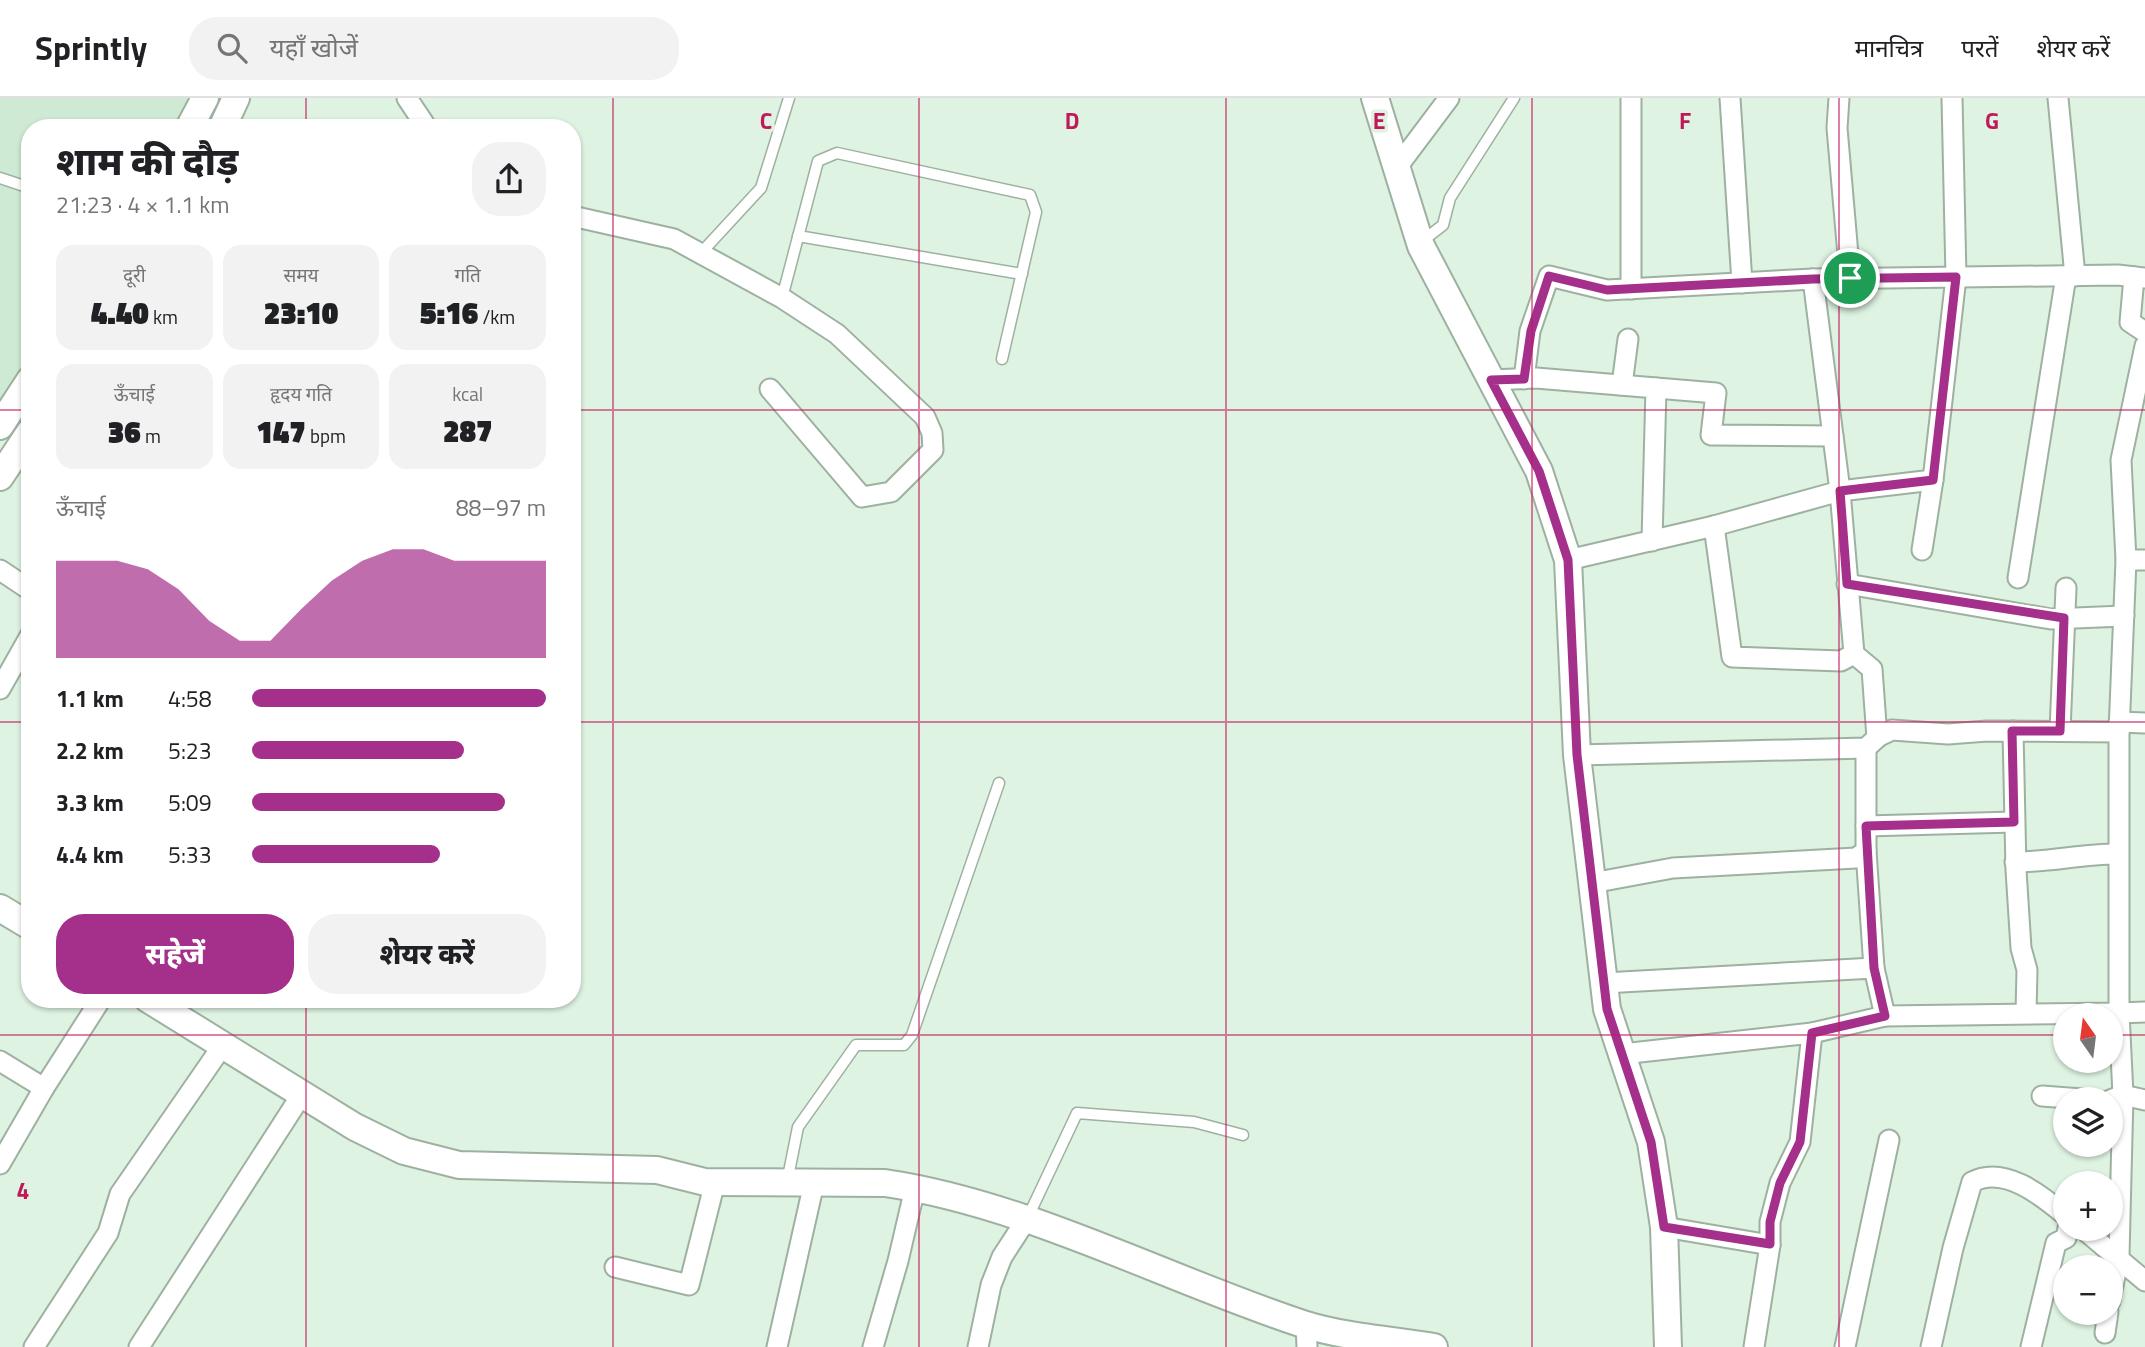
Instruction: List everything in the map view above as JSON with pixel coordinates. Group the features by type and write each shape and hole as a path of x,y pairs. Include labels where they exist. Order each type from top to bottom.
{"street":[{"path":"193,119 205,98"},
{"path":"226,119 236,98"},
{"path":"407,98 422,119"},
{"path":"1375,98 1420,243 1539,471 1568,560 1577,755 1607,1009 1651,1142 1664,1227 1668,1347"},
{"path":"1398,166 1448,98"},
{"path":"1631,98 1631,289"},
{"path":"1730,98 1742,283"},
{"path":"1839,98 1837,128 1850,278"},
{"path":"1922,550 1933,480 1956,277 1952,98"},
{"path":"2018,578 2070,276 2058,98"},
{"path":"581,218 674,239 782,298 837,334 925,416 932,433 933,450 891,492 862,497 770,389"},
{"path":"1524,379 1531,331 1549,276 1607,290 1850,278 2140,277 2130,322 2145,332"},
{"path":"1813,279 1840,491 1854,654 1871,669 1872,743 1866,851 1874,968 1885,1016"},
{"path":"1622,385 1628,339"},
{"path":"2119,1003 2119,727 2124,616 2136,560 2120,485 2124,436 2138,404 2145,346"},
{"path":"1491,380 1524,379 1716,393 1711,435 1833,436"},
{"path":"1653,541 1656,388"},
{"path":"0,426 21,394"},
{"path":"0,477 21,446"},
{"path":"1568,560 1714,526 1840,491 1933,480"},
{"path":"1714,526 1732,657 1842,661 1854,654"},
{"path":"0,570 21,584"},
{"path":"1847,584 2064,618 2124,616"},
{"path":"2060,731 2066,587"},
{"path":"0,689 21,652"},
{"path":"1577,755 1872,743 1892,730 1948,734 2060,731 2145,723"},
{"path":"2012,731 2015,862 2021,948 2027,970 2026,1013"},
{"path":"1866,826 2014,822"},
{"path":"1592,883 1673,868 1856,858 1866,851"},
{"path":"2015,862 2047,862 2078,854 2117,854"},
{"path":"0,908 21,921"},
{"path":"1604,983 1874,968"},
{"path":"0,1164 44,1088 96,1008"},
{"path":"163,1008 355,1127 404,1151 459,1165 657,1170 715,1182 885,1183 915,1188 967,1200 1026,1220 1307,1336 1434,1347"},
{"path":"2123,1013 2145,1012"},
{"path":"1622,1054 1812,1033 1885,1016 2053,1013"},
{"path":"1754,1347 1770,1244 1770,1222 1780,1183 1800,1142 1812,1033"},
{"path":"34,1347 108,1233 120,1194 223,1045"},
{"path":"0,1061 44,1088"},
{"path":"139,1347 302,1094"},
{"path":"2042,1096 2053,1097"},
{"path":"2123,1098 2145,1100"},
{"path":"1845,1347 1889,1140"},
{"path":"2118,1157 2119,1255"},
{"path":"1931,1347 1953,1248 1972,1182 1992,1176 2034,1189 2053,1205"},
{"path":"615,1267 689,1285 715,1182"},
{"path":"777,1347 814,1183"},
{"path":"873,1347 898,1261 915,1188"},
{"path":"978,1347 991,1285 1002,1257 1026,1220"},
{"path":"1664,1227 1770,1244"},
{"path":"2031,1347 2056,1242 2058,1241"},
{"path":"2099,1241 2118,1255"},
{"path":"2123,1260 2145,1281"},
{"path":"2105,1333 2106,1325"}],"lane":[{"path":"701,253 761,188 789,98"},
{"path":"1420,243 1443,225 1450,198 1514,98"},
{"path":"782,298 818,161 837,153 1030,195 1036,212 1002,359"},
{"path":"0,178 21,185"},
{"path":"798,236 1022,274"},
{"path":"787,1183 798,1128 856,1045 905,1045 912,1035 999,783"},
{"path":"1026,1220 1077,1113 1194,1122 1243,1135"}],"shaded area":[{"path":"0,98 191,98 181,119 21,119 21,379 0,408"}],"route":[{"path":"1549,276 1607,290 1850,278 1956,277 1933,480 1840,491 1847,584 2051,619 2064,618 2060,731 2012,731 2014,822 1866,826 1874,968 1885,1016 1812,1033 1800,1142 1780,1183 1770,1222 1770,1244 1664,1227 1651,1142 1607,1009 1577,755 1568,560 1539,471 1491,380 1524,379 1531,331 1549,276"}]}
